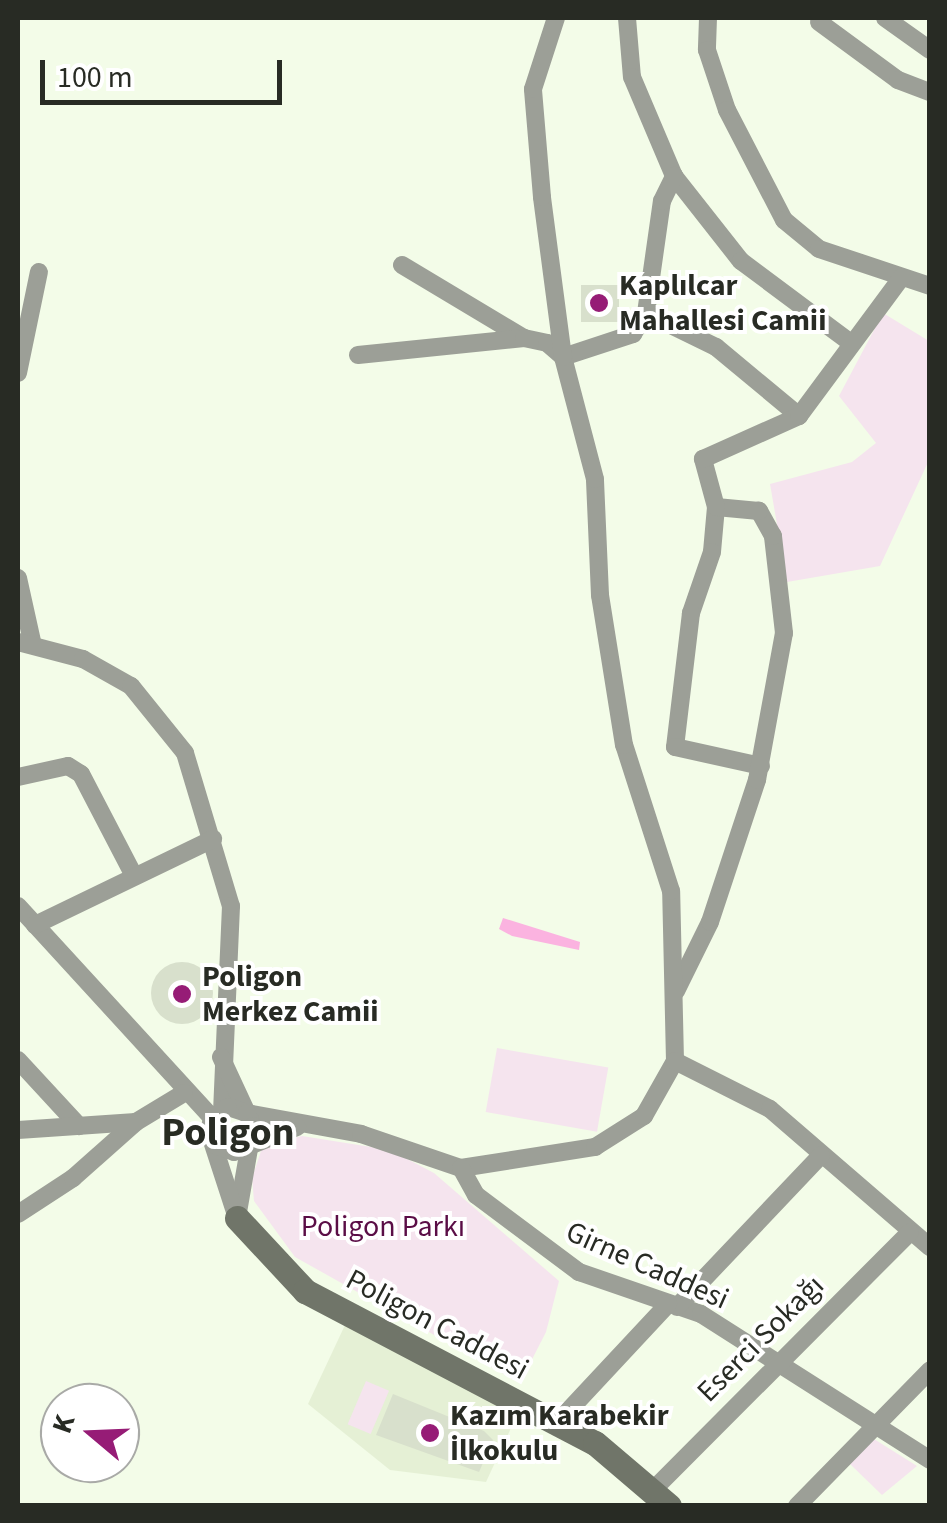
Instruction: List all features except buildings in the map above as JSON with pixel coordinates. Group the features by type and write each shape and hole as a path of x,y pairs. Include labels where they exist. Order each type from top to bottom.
{"street":[{"path":"18,906 184,1092 217,1113 246,1113 360,1134 461,1168 594,1146 644,1116 675,1060 671,891 624,745 600,595 595,479 563,357 533,89 556,18"},
{"path":"627,18 632,77 674,176 740,261 851,343"},
{"path":"708,18 707,50 727,110 784,220 818,249 930,286"},
{"path":"885,18 930,50"},
{"path":"820,19 898,80 930,92"},
{"path":"563,357 633,334 646,313 662,201 674,176"},
{"path":"402,265 524,338"},
{"path":"18,373 39,272"},
{"path":"760,766 675,747 691,613 712,552 716,506 705,454 799,416 902,278"},
{"path":"646,313 716,347 799,416"},
{"path":"358,355 524,338 547,342 563,357"},
{"path":"674,996 710,922 760,766 784,633 773,536 759,511 716,506"},
{"path":"18,578 25,642 131,686 186,753 214,838 230,906 215,1145 237,1218"},
{"path":"18,778 68,766 81,774 133,874"},
{"path":"35,926 133,874 214,838"},
{"path":"221,1057 246,1113 250,1140 237,1218"},
{"path":"18,1060 79,1126"},
{"path":"675,1060 770,1108 930,1247"},
{"path":"18,1214 73,1178 136,1122 184,1092"},
{"path":"18,1130 136,1122"},
{"path":"215,1145 234,1152 250,1140 302,1126"},
{"path":"557,1423 821,1155"},
{"name":"Girne Caddesi","path":"461,1168 476,1195 534,1244 579,1272 673,1305 774,1361 872,1428 930,1460"},
{"name":"Poligon Caddesi","path":"237,1218 305,1291 557,1423 662,1497"},
{"name":"Eserci Sokağı","path":"662,1497 774,1361 910,1232"},
{"path":"797,1506 930,1370"}],"shaded area":[{"path":"503,918 580,942 579,950 512,936 499,929"},
{"path":"345,1325 518,1413 486,1482 390,1470 308,1404"}],"green space":[{"path":"883,313 929,341 929,460 880,566 787,582 770,484 852,462 876,443 839,396"},
{"path":"497,1048 608,1068 597,1132 486,1112"},
{"name":"Poligon Parkı","path":"302,1136 390,1150 434,1173 559,1281 546,1332 520,1383 295,1257 254,1201 252,1178 263,1145"},
{"path":"366,1381 389,1391 371,1434 348,1424"},
{"path":"874,1439 917,1466 882,1495 850,1464"}],"place":[{"name":"Kaplılcar Mahallesi Camii","path":"599,303"},
{"name":"Poligon Merkez Camii","path":"182,994"},
{"name":"Kazım Karabekir İlkokulu","path":"430,1433"}],"district":[{"name":"Poligon","path":"228,1133"}]}
